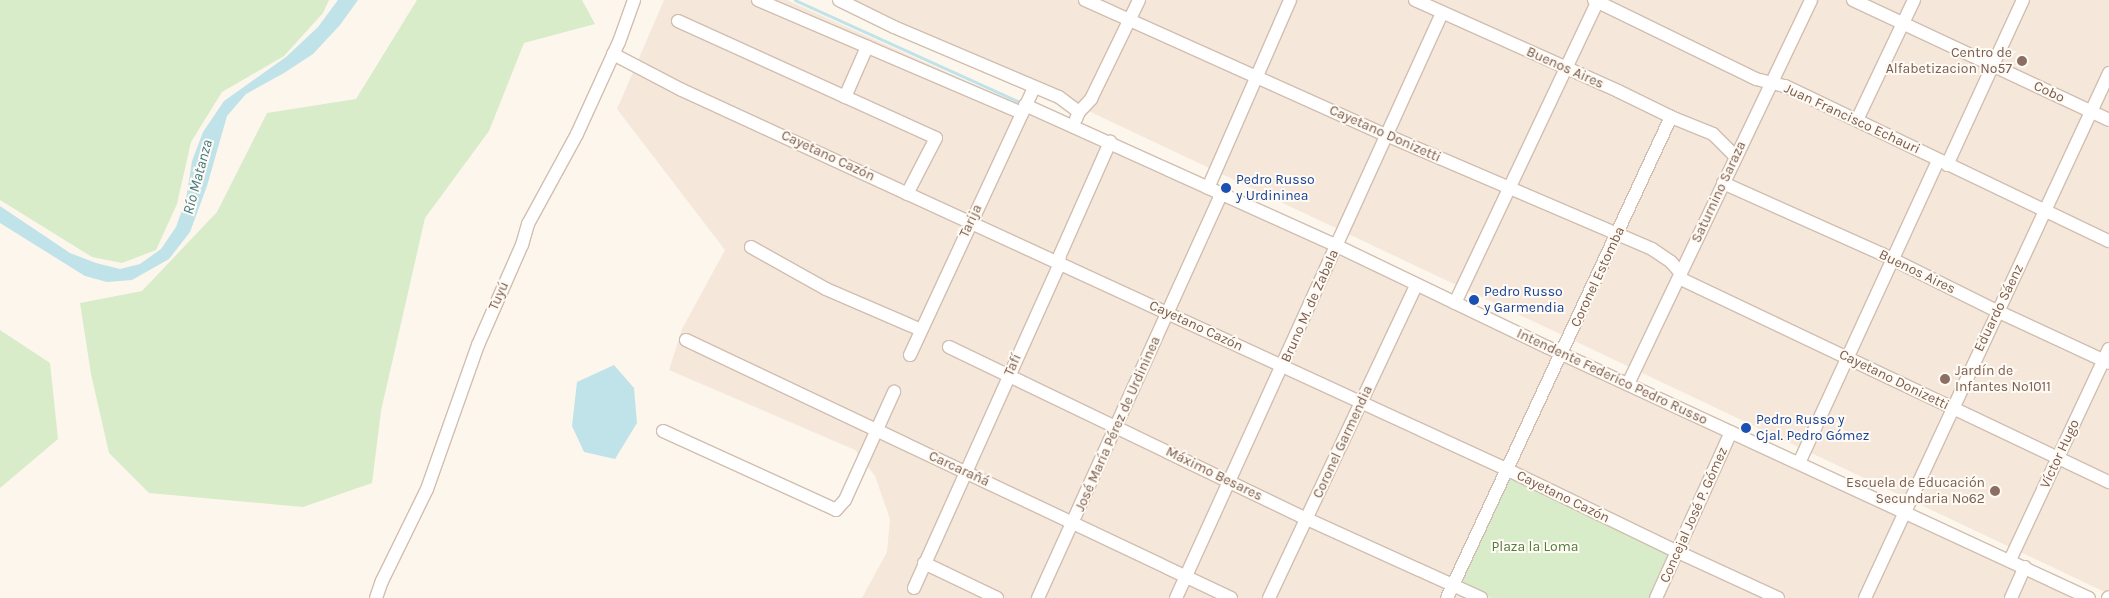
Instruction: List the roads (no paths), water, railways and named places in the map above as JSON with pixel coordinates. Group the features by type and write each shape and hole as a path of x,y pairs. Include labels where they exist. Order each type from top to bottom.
{"street":[{"name":"Tuyú","path":"376,598 382,581 427,490 478,345 522,245 528,224 577,134 613,54 634,0"},
{"name":"Intendente Federico Pedro Russo","path":"758,0 867,47 1110,142 1337,246 1416,286 2089,598"},
{"path":"839,0 894,27 1059,97 1078,112"},
{"name":"Cayetano Donizetti","path":"1085,0 1386,135 1652,249 1671,262 1680,276 2109,482"},
{"path":"1073,126 1078,112 1092,99 1139,0"},
{"path":"1208,188 1255,76 1290,0"},
{"name":"Buenos Aires","path":"1415,0 1440,8 1565,69 1712,134 1735,156"},
{"name":"Saturnino Saraza","path":"1628,384 1811,0"},
{"name":"Cobo","path":"1853,0 2109,120"},
{"path":"1857,120 1884,68 1914,0"},
{"path":"1799,463 1891,260 1993,66 2023,0"},
{"path":"1455,303 1596,1"},
{"name":"Juan Francisco Echauri","path":"1596,1 1756,80 1785,86 2109,241"},
{"name":"Bruno M. de Zabala","path":"1176,598 1337,246 1440,8"},
{"path":"678,21 936,138 907,194"},
{"path":"846,97 867,47"},
{"name":"Cayetano Cazón","path":"613,54 646,73 1506,469 1778,598"},
{"name":"Eduardo Sáenz","path":"1865,598 2109,73"},
{"name":"Tarija","path":"910,355 1034,88"},
{"name":"Coronel Estomba","path":"1447,598 1671,117"},
{"name":"Tafí","path":"914,588 1110,142"},
{"name":"Buenos Aires","path":"1723,183 1997,311 2107,357"},
{"name":"José María Pérez de Urdininea","path":"1038,598 1117,428 1221,194"},
{"path":"751,247 826,289 920,330"},
{"name":"Coronel Garmendia","path":"1270,598 1416,286"},
{"name":"Carcarañá","path":"686,340 1231,598"},
{"name":"Máximo Besares","path":"949,346 1307,520 1454,584 1481,598"},
{"name":"Víctor Hugo","path":"2010,560 2107,357"},
{"path":"663,432 836,510 845,500 894,392"},
{"name":"Concejal José P. Gómez","path":"1656,598 1731,432"},
{"path":"924,563 996,598"},
{"path":"2011,598 2025,567"}],"water":[{"name":"Río Matanza","path":"338,0 358,0 340,25 313,54 246,94 227,116 207,186 190,232 169,259 132,280 107,282 85,276 0,223 0,206 70,253 96,263 120,269 140,264 161,249 176,227 186,199 192,161 203,132 224,101 286,57 318,27"},
{"path":"614,365 634,388 637,423 615,459 584,452 572,426 577,382"}],"waterway":[{"path":"795,0 1022,103"}],"place":[{"name":"Centro de Alfabetizacion Nº57","path":"2022,61"},
{"name":"Pedro Russo y Urdininea","path":"1226,188"},
{"name":"Pedro Russo y Garmendia","path":"1474,300"},
{"name":"Jardín de Infantes Nº1011","path":"1945,379"},
{"name":"Pedro Russo y Cjal. Pedro Gómez","path":"1746,428"},
{"name":"Escuela de Educación Secundaria Nº62","path":"1995,491"}],"park label":[{"name":"Plaza la Loma","path":"1535,547"}]}
